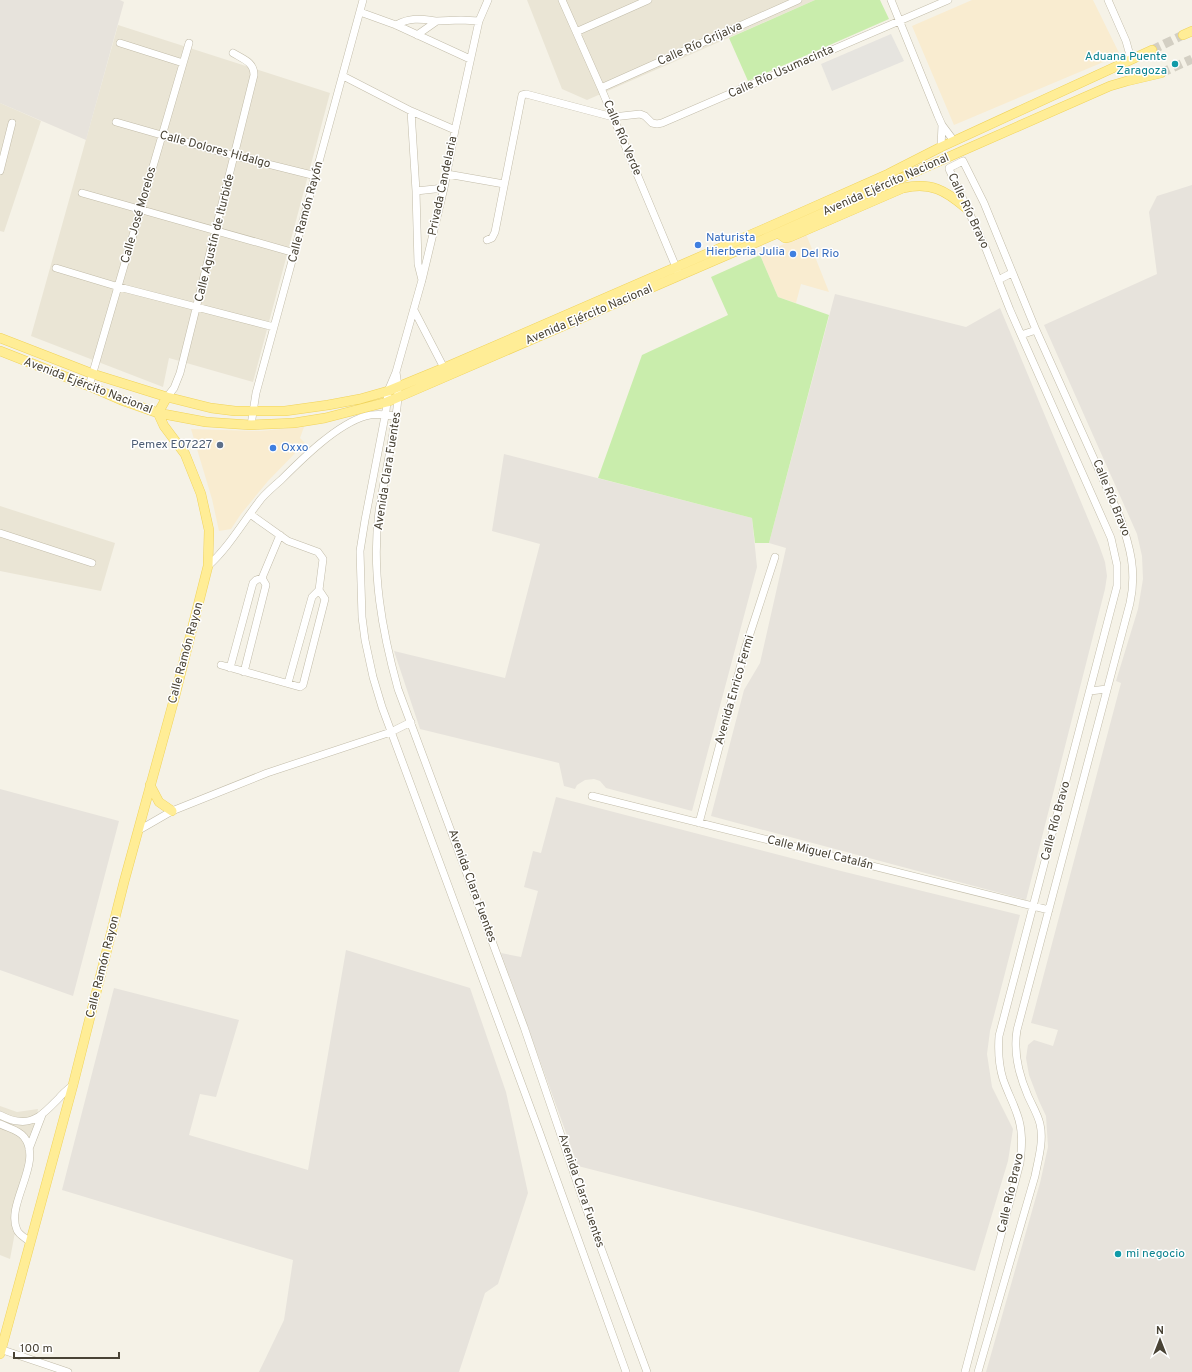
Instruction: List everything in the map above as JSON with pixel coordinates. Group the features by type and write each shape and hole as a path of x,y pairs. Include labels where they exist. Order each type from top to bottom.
{"main road":[{"name":"Avenida Ejército Nacional","path":"0,351 90,386 121,400 158,413 206,422 278,425 313,421 387,402 678,272 888,174 941,147 1152,50"},
{"name":"Avenida Ejército Nacional","path":"0,338 94,374 167,397 211,408 235,411 285,410 328,405 360,399 399,387 678,272 778,234 1110,86 1162,72"},
{"path":"875,191 904,171 952,148 954,141"},
{"path":"778,234 785,238 790,237 903,188 911,186 927,186 938,189 950,194 966,208"},
{"path":"158,413 167,397"},
{"name":"Calle Ramón Rayon","path":"1,1351 208,566 209,530 201,494 184,454 164,426 158,413"},
{"path":"150,785 160,802 172,811"}],"street":[{"name":"Calle Ramón Rayón","path":"251,425 256,393 363,0"},
{"name":"Privada Candelaria","path":"388,390 396,372 422,280 444,188 479,21 488,0"},
{"name":"Calle Río Verde","path":"562,0 601,88 678,272"},
{"path":"576,32 648,0"},
{"name":"Calle Río Grijalva","path":"601,88 798,0"},
{"path":"891,0 942,125 954,141"},
{"name":"Calle Río Usumacinta","path":"613,117 640,114 645,116 652,123 662,124 948,0"},
{"path":"1108,0 1126,41 1131,59"},
{"path":"360,12 396,25 470,60"},
{"path":"396,25 405,20 420,19 437,21 479,21"},
{"path":"417,35 437,21"},
{"path":"120,43 183,63"},
{"name":"Calle José Morelos","path":"90,386 189,43"},
{"name":"Calle Agustín de Iturbide","path":"167,397 174,388 180,373 254,75 254,68 250,63 233,54"},
{"path":"343,76 411,111 455,130"},
{"path":"487,240 492,238 495,232 522,95 526,94 613,117"},
{"path":"411,111 416,191 418,264 422,280"},
{"name":"Calle Dolores Hidalgo","path":"116,122 235,156 316,176"},
{"path":"0,171 12,123"},
{"path":"941,147 942,125"},
{"name":"Calle Río Bravo","path":"965,1372 1020,1163 1022,1143 1021,1130 1017,1114 1003,1078 999,1044 1003,1018 1117,586 1117,565 1114,550 1105,524 1021,335 986,249 949,169 963,161 984,203 1036,330 1120,517 1131,550 1133,572 1131,596 1016,1038 1016,1057 1018,1067 1025,1089 1040,1125 1041,1139 1035,1176 978,1372"},
{"path":"447,174 504,184"},
{"path":"416,191 444,188"},
{"path":"82,193 295,253"},
{"path":"56,268 119,287 274,327"},
{"path":"998,280 1012,273"},
{"path":"414,310 444,368"},
{"path":"1021,335 1036,330"},
{"name":"Privada Candelaria","path":"396,372 399,387"},
{"name":"Avenida Clara Fuentes","path":"399,387 399,397 377,532 377,580 380,613 388,654 398,689 524,1027 582,1197 647,1372"},
{"name":"Avenida Clara Fuentes","path":"388,390 385,415 368,498 361,544 360,586 364,633 371,670 391,732 539,1131 626,1372"},
{"path":"208,566 218,557 238,532 262,498 292,468 332,434 364,417 378,414 396,416"},
{"path":"250,514 288,541 318,552 323,559 319,590 312,597 288,683"},
{"path":"0,533 92,563"},
{"path":"230,668 253,583 262,578 280,535"},
{"name":"Avenida Enrico Fermi","path":"699,823 745,649 775,557"},
{"path":"244,672 266,584 262,578"},
{"path":"221,665 300,687 304,685 325,599 319,590"},
{"path":"1090,692 1107,689"},
{"path":"139,830 172,811 267,773 391,732 411,722"},
{"name":"Calle Miguel Catalán","path":"592,796 1049,910"},
{"path":"0,1115 20,1122 30,1121 42,1115 72,1085"},
{"path":"30,1242 17,1231 14,1222 16,1208 29,1160 29,1150 42,1115"},
{"path":"0,1124 24,1137 29,1150"},
{"path":"1,1351 68,1372"},
{"path":"971,1351 983,1355"}],"shaded area":[{"path":"0,0 120,0 124,2 86,140 0,103"},
{"path":"527,0 815,0 587,100 562,89"},
{"path":"972,0 1093,0 1120,55 954,125 912,26"},
{"path":"118,25 330,93 253,382 169,358 163,387 31,336"},
{"path":"891,34 904,61 832,91 821,64"},
{"path":"0,103 41,121 4,232 0,231"},
{"path":"1192,185 1192,1372 986,1372 1040,1183 1048,1147 1046,1116 1029,1075 1026,1058 1028,1045 1034,1040 1053,1046 1058,1030 1031,1023 1121,683 1116,681 1138,609 1143,579 1142,556 1137,534 1044,325 1157,274 1149,212 1157,196"},
{"path":"806,234 829,292 801,284 796,303 778,297 760,255"},
{"path":"835,294 966,327 1000,308 1105,562 1107,576 1105,589 1026,900 711,816 744,690 760,663 786,548 769,543"},
{"path":"304,427 300,438 305,443 268,481 241,514 231,529 219,531 212,499 191,429 260,431"},
{"path":"504,454 752,518 757,567 692,811 606,788 600,781 594,779 585,780 577,785 575,789 564,786 559,763 420,729 394,651 505,678 540,544 492,531"},
{"path":"0,506 115,543 101,591 0,571"},
{"path":"0,789 119,821 73,996 0,970"},
{"path":"556,797 841,871 1020,915 990,1031 987,1054 992,1087 1013,1129 1008,1161 975,1271 753,1211 578,1166 501,953 521,957 538,891 524,887 533,851 541,853"},
{"path":"346,950 470,988 506,1092 528,1193 498,1284 485,1293 459,1372 259,1372 284,1320 293,1260 62,1190 114,988 239,1020 216,1097 200,1094 189,1135 308,1170"},
{"path":"0,1106 17,1112 38,1109 10,1259 0,1255"}],"green space":[{"path":"815,0 880,0 889,19 748,81 729,38"},
{"path":"760,255 778,297 829,315 769,543 755,543 752,518 598,478 642,355 728,315 711,277"}],"tunnel":[{"path":"1152,50 1183,35"},
{"path":"1161,73 1192,59"}],"place":[{"name":"Aduana Puente Zaragoza","path":"1175,64"},
{"name":"Naturista Hierberia Julia","path":"698,245"},
{"name":"Del Rio","path":"793,254"},
{"name":"Pemex E07227","path":"220,445"},
{"name":"Oxxo","path":"273,448"},
{"name":"mi negocio","path":"1118,1254"}]}
